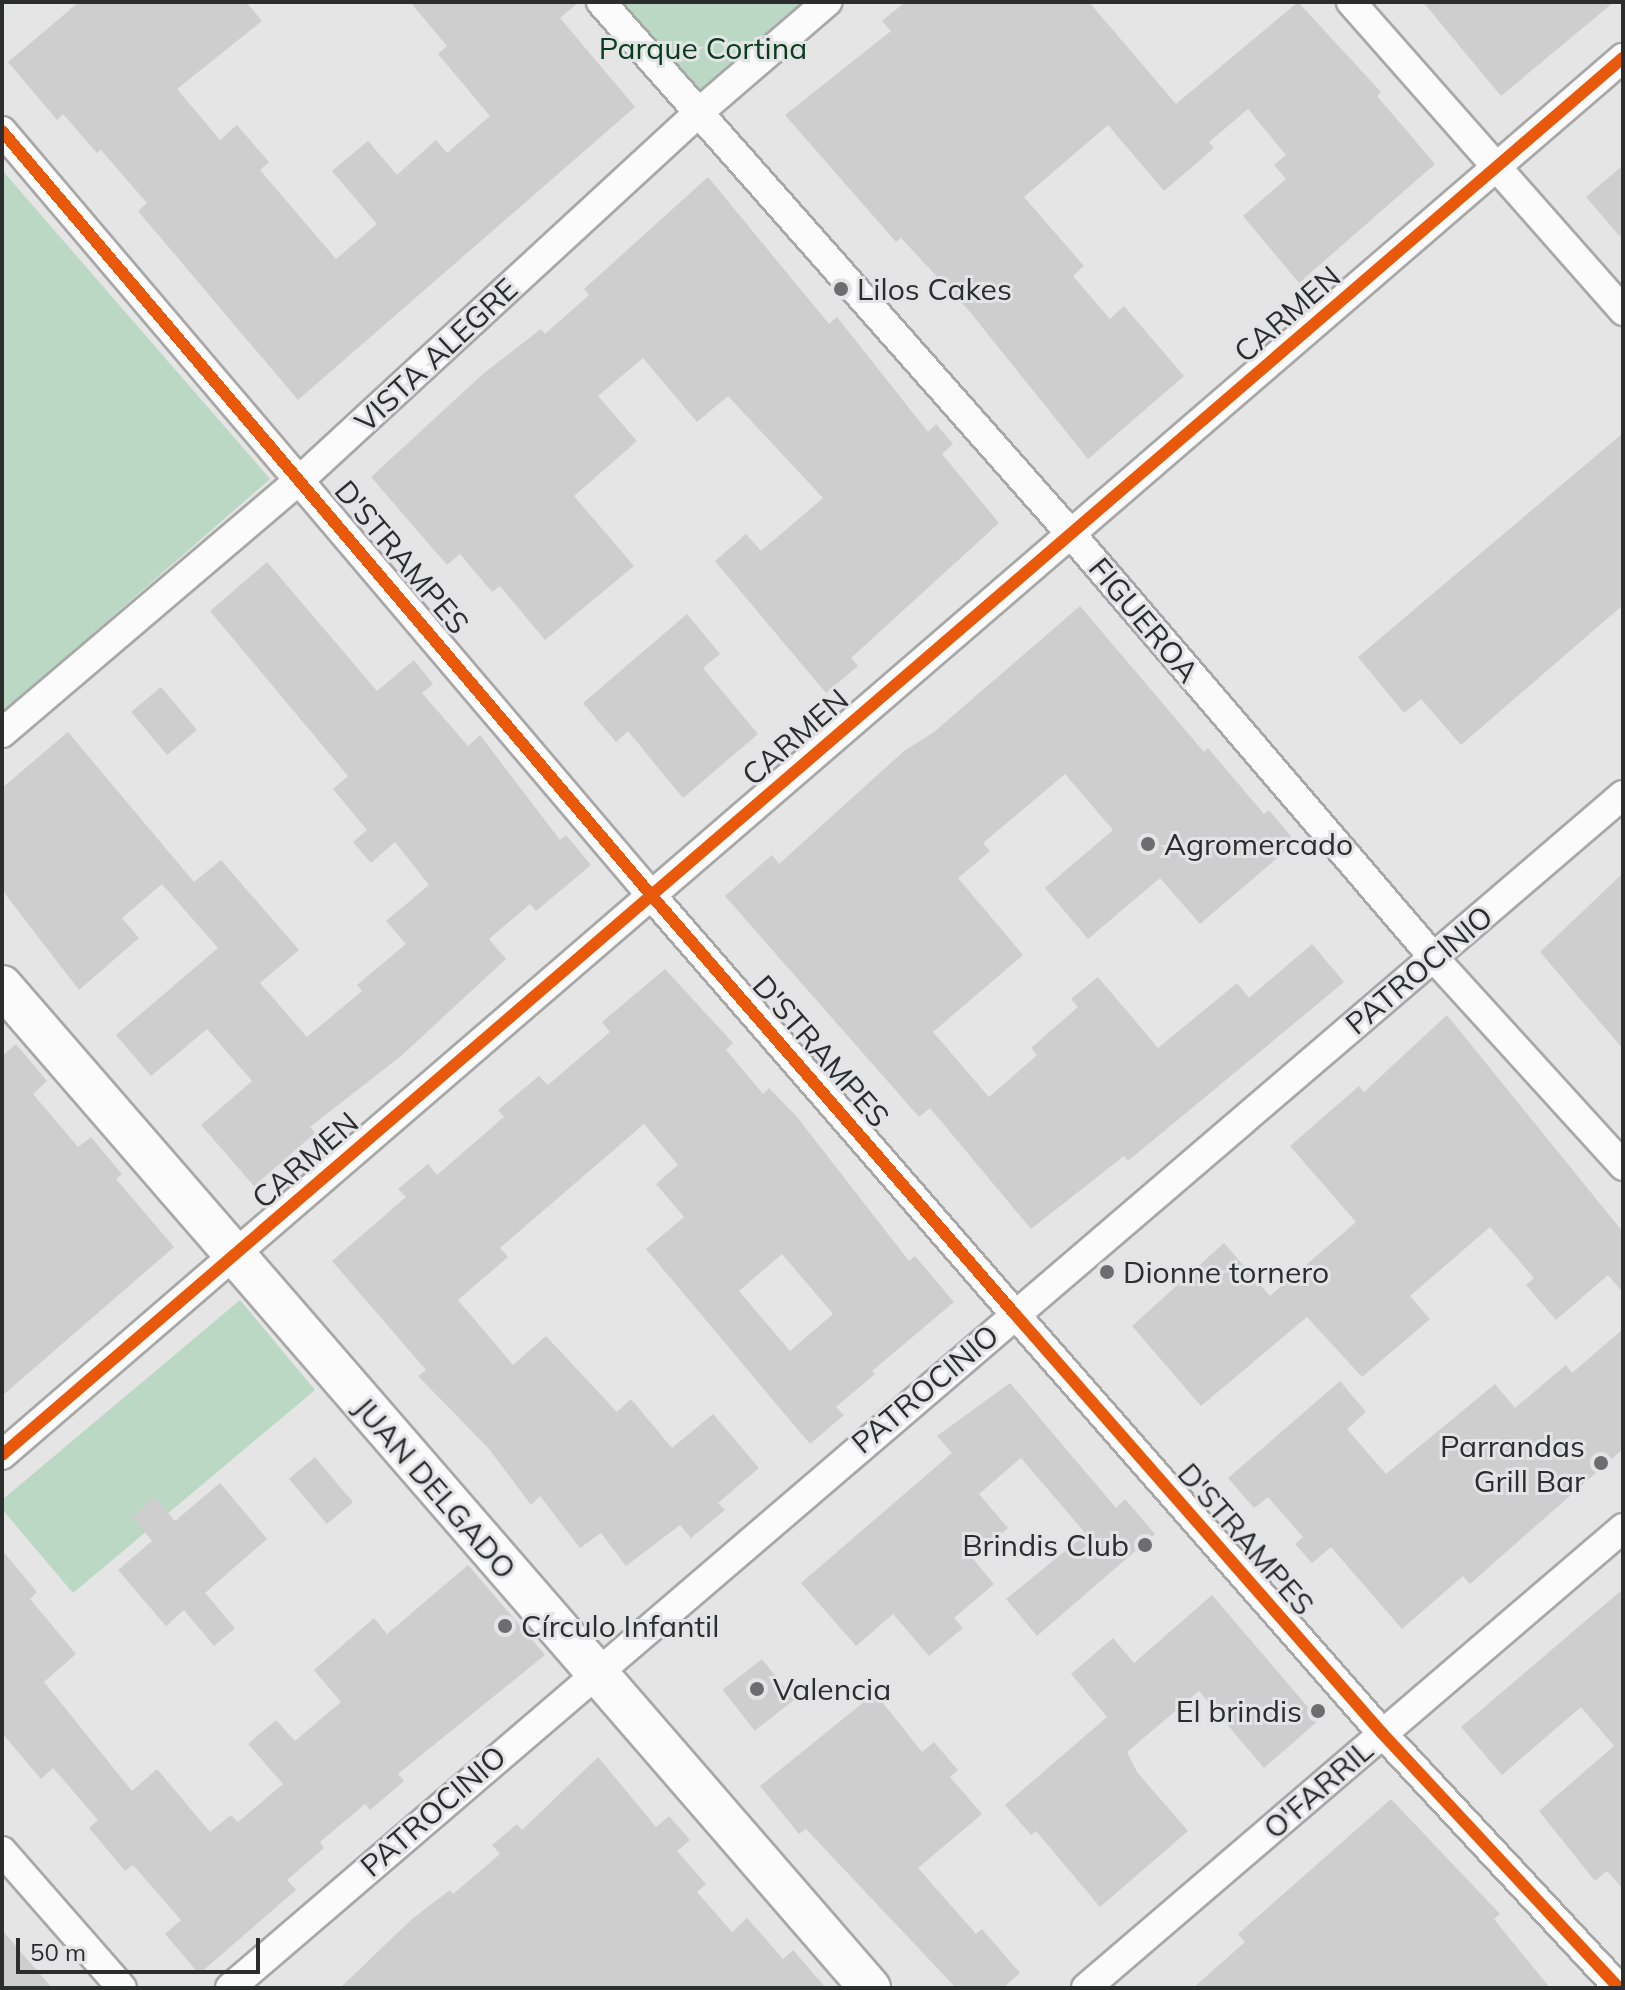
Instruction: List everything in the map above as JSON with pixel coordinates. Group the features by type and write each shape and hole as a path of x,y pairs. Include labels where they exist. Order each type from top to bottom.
{"street":[{"name":"FIGUEROA","path":"601,2 1071,534 1434,958 1623,1166"},
{"name":"VISTA ALEGRE","path":"2,733 302,478 697,114 827,2"},
{"path":"1351,2 1623,311"},
{"name":"CARMEN","path":"2,1455 1623,58"},
{"name":"D'STRAMPES","path":"2,131 302,478 651,895 1014,1313 1382,1733 1619,1988"},
{"name":"PATROCINIO","path":"230,1988 595,1671 1623,795"},
{"name":"JUAN DELGADO","path":"2,986 870,1988"},
{"name":"O'FARRIL","path":"1086,1988 1623,1528"},
{"path":"2,1851 122,1988"}],"green space":[{"name":"Parque Cortina","path":"601,2 827,2 697,114"},
{"path":"2,170 270,479 2,713"},
{"path":"240,1300 315,1390 73,1593 2,1509 2,1500"}],"building":[{"path":"79,2 246,2 262,21 177,89 220,140 237,125 269,162 260,170 336,259 377,224 332,171 368,141 397,175 436,140 447,153 490,116 438,54 447,46 410,2 579,2 560,18 635,107 298,400 138,211 147,203 101,150 97,153 63,114 57,120 8,62"},
{"path":"905,2 1089,2 1176,104 1298,2 1381,92 1377,96 1435,164 1299,283 1243,216 1286,179 1274,165 1286,155 1248,109 1209,142 1214,148 1164,191 1108,125 1024,197 1084,266 1073,276 1110,319 1124,306 1184,376 1088,459 970,312 901,238 896,242 785,115 891,31 882,21"},
{"path":"1423,2 1614,2 1501,96"},
{"path":"1623,165 1623,240 1586,197"},
{"path":"708,177 829,324 837,317 928,432 936,424 953,444 942,454 999,523 851,658 858,666 826,693 715,561 746,534 761,551 823,498 728,396 697,422 643,358 598,396 637,441 574,496 634,566 545,640 500,586 492,592 460,554 447,565 371,477 484,373 541,329 545,334 589,295 584,289"},
{"path":"1623,433 1623,605 1461,745 1421,699 1404,713 1358,657"},
{"path":"267,562 377,691 414,660 433,684 422,693 468,746 480,735 560,840 566,835 591,865 536,911 530,904 489,939 506,959 401,1056 310,1127 315,1133 254,1186 201,1125 252,1081 207,1029 151,1076 116,1035 218,948 162,884 122,918 139,938 79,990 2,890 2,788 68,732 194,882 221,860 299,950 260,983 307,1037 362,991 357,985 406,944 386,921 429,885 395,842 371,863 353,842 367,830 333,789 348,776 210,611"},
{"path":"1080,606 1204,752 1208,748 1264,814 1269,810 1296,842 1200,924 1160,878 1088,939 1045,888 1113,830 1065,774 983,843 990,851 958,878 1023,955 933,1032 989,1097 1037,1055 1031,1048 1078,1007 1071,999 1098,977 1158,1048 1237,983 1249,998 1312,944 1344,982 1128,1161 1124,1156 1031,1229 930,1108 919,1117 725,896 772,855 779,864 904,751 934,732"},
{"path":"687,614 720,654 703,668 758,734 683,798 628,731 616,742 583,703"},
{"path":"161,687 197,730 167,755 131,712"},
{"path":"1623,873 1623,1049 1540,952"},
{"path":"665,969 733,1043 726,1050 763,1094 769,1088 797,1117 909,1261 915,1256 954,1302 872,1371 875,1374 836,1407 844,1415 810,1444 646,1249 684,1217 656,1184 678,1165 644,1124 500,1248 508,1257 458,1300 513,1365 546,1336 617,1412 631,1399 672,1448 713,1414 759,1468 718,1503 725,1510 691,1538 680,1525 626,1566 601,1533 580,1548 540,1496 531,1505 489,1449 418,1376 426,1370 332,1261 406,1197 398,1189 428,1164 437,1175 504,1117 498,1110 539,1076 548,1085 610,1032 602,1022","holes":["782,1254 833,1314 790,1351 739,1291"]},
{"path":"1447,1015 1623,1232 1623,1293 1608,1275 1556,1320 1526,1285 1534,1278 1490,1227 1410,1296 1430,1319 1362,1377 1307,1317 1201,1406 1132,1326 1224,1243 1270,1296 1356,1222 1290,1146 1359,1086 1364,1092"},
{"path":"16,1044 47,1081 33,1094 78,1147 91,1137 122,1174 116,1179 174,1247 2,1396 2,1056"},
{"path":"1623,1329 1623,1449 1470,1584 1463,1576 1402,1629 1331,1547 1312,1563 1295,1544 1303,1537 1268,1497 1254,1508 1228,1478 1340,1381 1366,1412 1347,1429 1386,1474 1495,1384 1515,1408 1566,1365 1572,1373"},
{"path":"1010,1383 1116,1508 1125,1499 1155,1534 1037,1636 1006,1599 1086,1534 1021,1458 979,1494 1008,1528 973,1559 994,1584 954,1618 963,1628 929,1656 893,1614 856,1646 801,1583 952,1453 937,1436"},
{"path":"315,1457 353,1502 327,1524 289,1479"},
{"path":"220,1483 267,1539 205,1593 235,1628 214,1646 184,1610 166,1626 118,1570 152,1541 132,1516 155,1497 175,1521"},
{"path":"2,1550 37,1592 30,1599 76,1654 44,1682 132,1791 157,1769 210,1832 231,1815 238,1822 283,1784 248,1744 276,1720 295,1741 341,1702 314,1670 374,1618 387,1634 468,1565 545,1655 398,1774 404,1781 370,1810 365,1804 320,1842 324,1848 287,1880 296,1890 199,1974 165,1934 181,1920 133,1865 125,1871 89,1828 98,1820 53,1768 41,1779 2,1733"},
{"path":"1623,1589 1623,1889 1607,1871 1595,1881 1539,1811 1614,1746 1581,1707 1502,1775 1461,1727"},
{"path":"1212,1595 1319,1720 1264,1768 1199,1691 1127,1752 1137,1772 1188,1831 1100,1907 1036,1831 1031,1835 1005,1805 1107,1717 1071,1674 1113,1638 1134,1663"},
{"path":"762,1659 794,1700 755,1731 723,1690"},
{"path":"875,1693 922,1752 934,1742 958,1770 950,1777 982,1814 918,1868 976,1934 982,1929 1020,1973 1003,1988 956,1988 806,1829 799,1834 760,1786"},
{"path":"598,1757 656,1827 669,1816 690,1840 677,1851 706,1884 697,1892 732,1932 747,1918 783,1959 793,1950 826,1988 340,1988 412,1919 450,1890 453,1894 500,1854 492,1845 517,1824 522,1830"},
{"path":"1391,1799 1500,1914 1494,1919 1550,1988 1193,1988 1245,1942 1238,1934"},
{"path":"2,1930 52,1988 2,1988"}],"cycle path":[{"path":"2,1455 1623,58"},
{"path":"2,131 651,895 1014,1313 1382,1733 1619,1988"}],"place":[{"name":"Lilos Cakes","path":"841,289"},
{"name":"Agromercado","path":"1148,844"},
{"name":"Dionne tornero","path":"1107,1272"},
{"name":"Parrandas Grill Bar","path":"1601,1463"},
{"name":"Brindis Club","path":"1145,1545"},
{"name":"Círculo Infantil","path":"505,1626"},
{"name":"Valencia","path":"757,1689"},
{"name":"El brindis","path":"1318,1711"}]}
